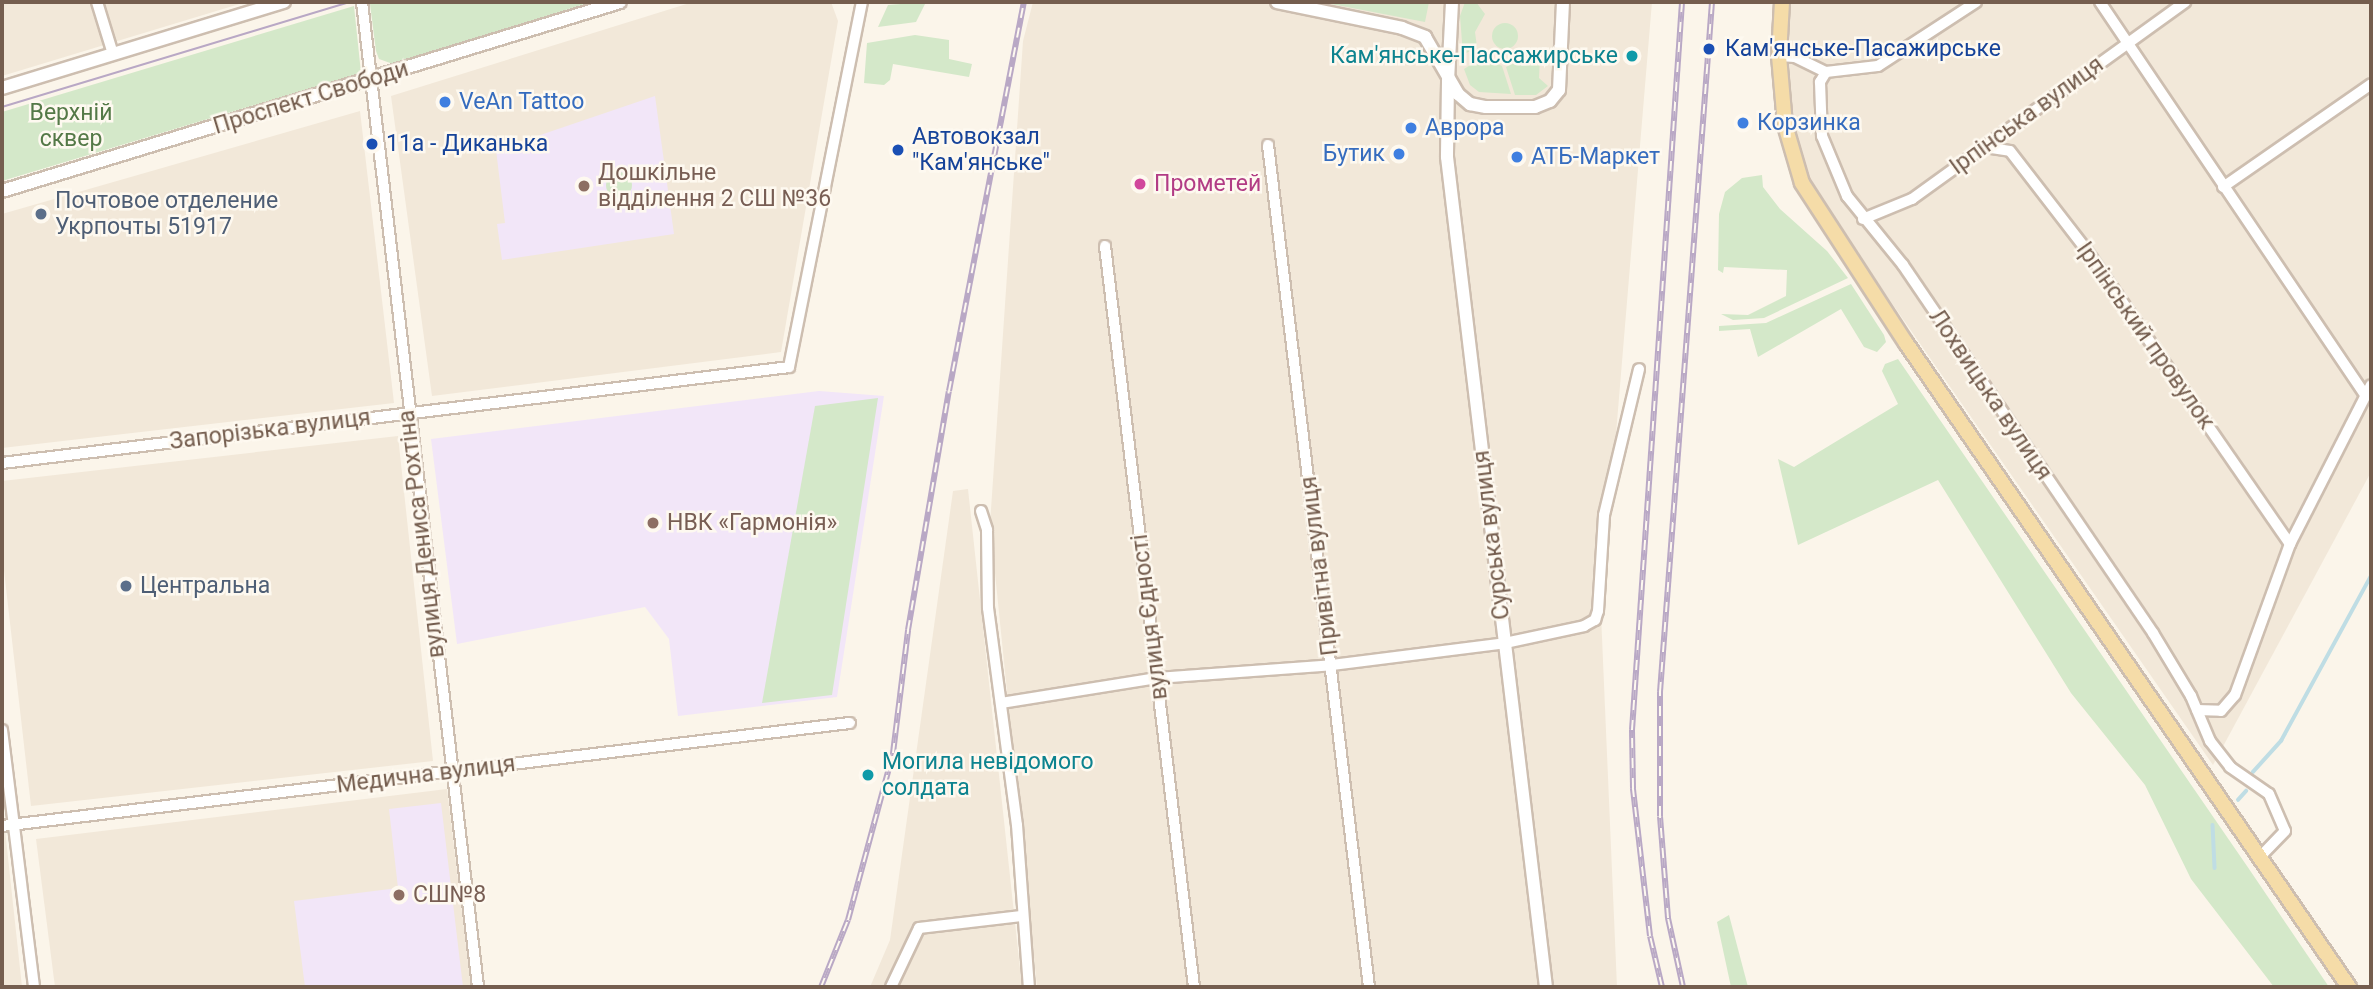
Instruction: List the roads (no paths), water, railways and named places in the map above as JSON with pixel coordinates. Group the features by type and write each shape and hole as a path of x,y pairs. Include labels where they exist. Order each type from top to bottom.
{"main road":[{"path":"2,89 284,2"},
{"name":"Проспект Свободи","path":"2,191 620,2"},
{"path":"1277,2 1425,37 1448,82 1470,104 1486,107 1535,107 1550,101 1559,90 1563,2"},
{"name":"Сурська вулиця","path":"1446,2 1451,8 1447,157 1546,987"},
{"path":"1782,2 1779,56 1791,155 1802,183 1839,242 2349,987"}],"street":[{"path":"97,2 113,54"},
{"name":"вулиця Дениса Рохтіна","path":"362,2 408,414 478,987"},
{"name":"Запорізька вулиця","path":"2,463 789,367 862,2"},
{"path":"1779,56 1811,62 1826,72 1878,66 1976,2"},
{"path":"2099,2 2366,396"},
{"name":"Ірпінська вулиця","path":"1863,219 1912,199 2185,2"},
{"name":"Лохвицька вулиця","path":"1826,72 1820,82 1822,135 1833,168 1863,219 1903,265 2152,633 2197,710 2210,741 2230,767 2269,794 2285,831 2260,857"},
{"path":"2223,187 2371,84"},
{"path":"1985,148 2010,151 2010,129"},
{"name":"Привітна вулиця","path":"1269,145 1368,987"},
{"name":"Ірпінський провулок","path":"2010,151 2085,248 2290,544"},
{"name":"вулиця Єдності","path":"1105,246 1194,987"},
{"path":"1001,703 1157,678 1332,665 1505,643 1584,626 1595,620 1598,611 1604,515 1639,369"},
{"path":"2197,710 2221,711 2235,695 2290,544 2371,385"},
{"path":"981,511 987,530 988,608 1017,825 1021,916 1029,987"},
{"name":"Медична вулиця","path":"2,826 850,723"},
{"path":"2,730 34,987"},
{"path":"891,987 919,928 1021,916"}],"waterway":[{"path":"2253,772 2281,741 2371,576"},
{"path":"2238,800 2246,791"},
{"path":"2213,825 2215,868"}],"tram line":[{"path":"2,107 349,2"}],"railway":[{"path":"821,987 848,920 893,753 908,630 949,391 1024,2"},
{"path":"1662,987 1650,936 1633,788 1632,730 1682,2"},
{"path":"1683,987 1668,918 1660,816 1660,692 1712,2"}],"place":[{"name":"Кам'янське-Пасажирське","path":"1709,49"},
{"name":"Кам'янське-Пассажирське","path":"1632,56"},
{"name":"VeAn Tattoo","path":"445,102"},
{"name":"Корзинка","path":"1743,123"},
{"name":"Аврора","path":"1411,128"},
{"name":"11а - Диканька","path":"372,144"},
{"name":"Автовокзал \"Кам'янське\"","path":"898,150"},
{"name":"Бутик","path":"1399,154"},
{"name":"АТБ-Маркет","path":"1517,157"},
{"name":"Прометей","path":"1140,184"},
{"name":"Дошкільне відділення 2 СШ №36","path":"584,186"},
{"name":"Почтовое отделение Укрпочты 51917","path":"41,214"},
{"name":"НВК «Гармонія»","path":"653,523"},
{"name":"Центральна","path":"126,586"},
{"name":"Могила невідомого солдата","path":"868,775"},
{"name":"СШ№8","path":"399,895"}],"park label":[{"name":"Верхній сквер","path":"71,126"}]}
